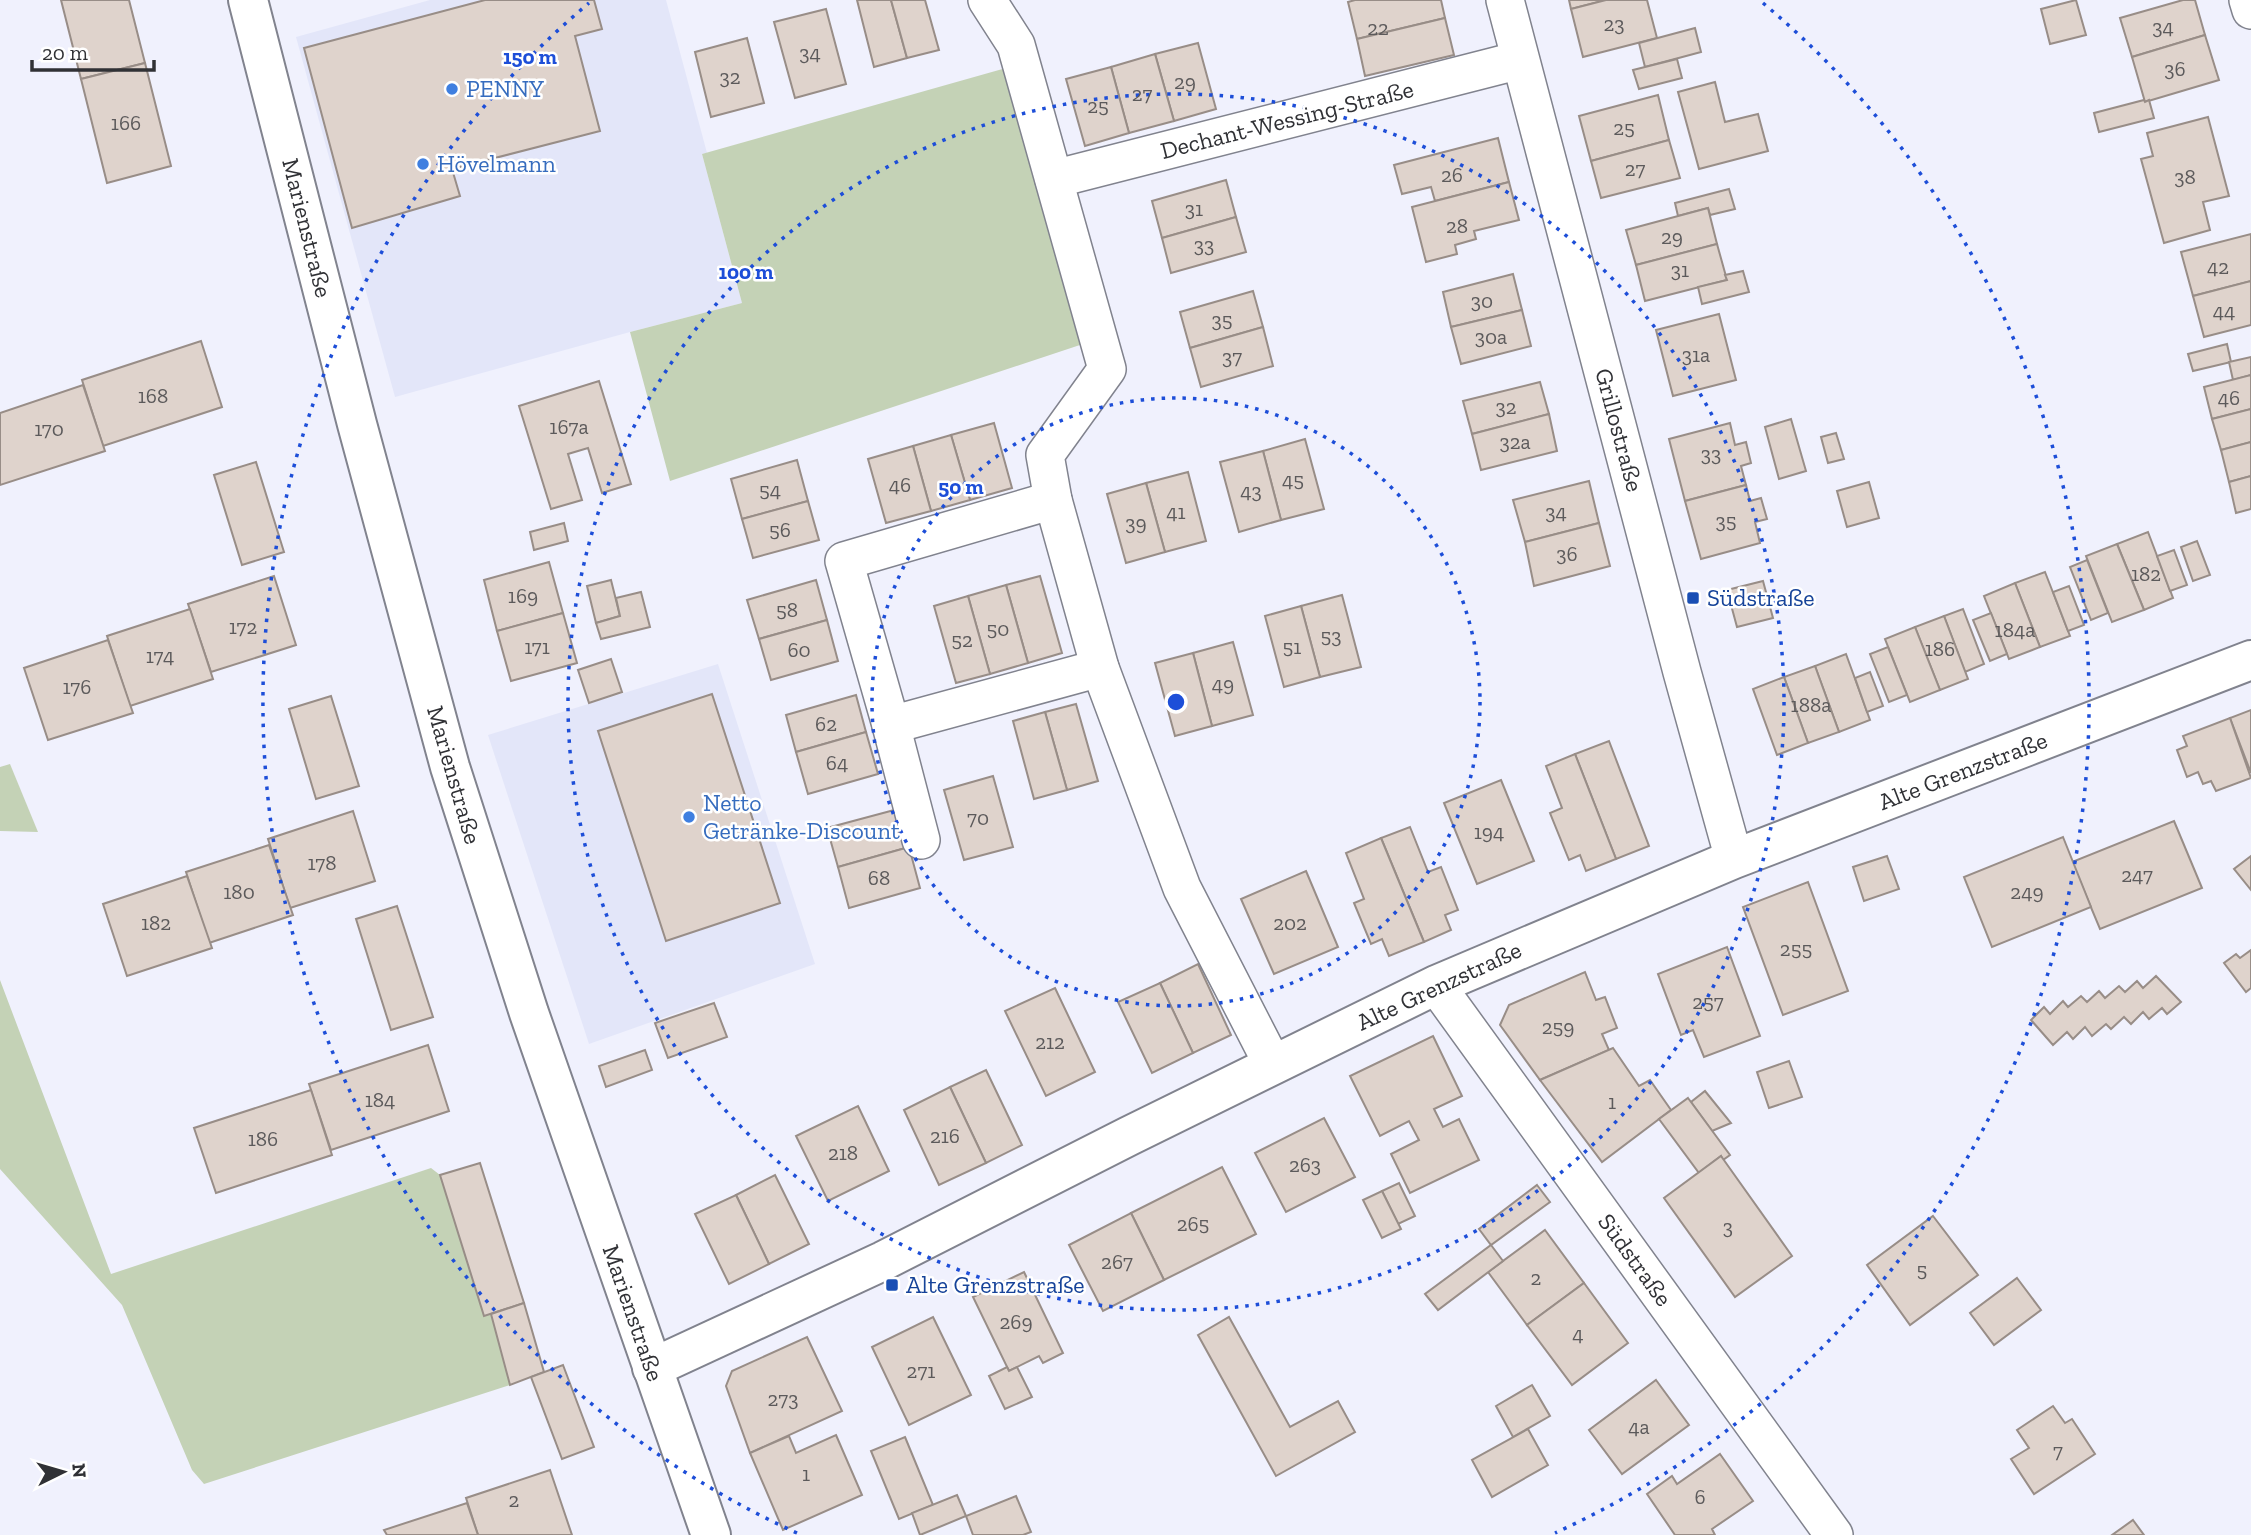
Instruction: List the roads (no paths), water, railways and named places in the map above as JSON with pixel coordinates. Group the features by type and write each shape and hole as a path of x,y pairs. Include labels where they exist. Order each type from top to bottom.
{"street":[{"name":"Marienstraße","path":"248,0 357,424 450,767 529,1013 711,1535"},
{"path":"987,0 1016,45 1107,369 1045,455 1053,499 1100,668 1182,887 1273,1065"},
{"name":"Grillostraße","path":"1505,0 1734,859"},
{"path":"2248,0 2251,10"},
{"name":"Dechant-Wessing-Straße","path":"1054,179 1521,60"},
{"path":"922,841 844,561 1053,499"},
{"name":"Alte Grenzstraße","path":"652,1368 894,1255 1436,985 1734,859 2251,660"},
{"path":"891,725 1100,668"},
{"name":"Südstraße","path":"1436,985 1834,1535"}],"place":[{"name":"PENNY","path":"452,89"},
{"name":"Hövelmann","path":"423,164"},
{"name":"Südstraße","path":"1693,598"},
{"name":"Netto Getränke-Discount","path":"689,817"},
{"name":"Alte Grenzstraße","path":"892,1285"}]}
